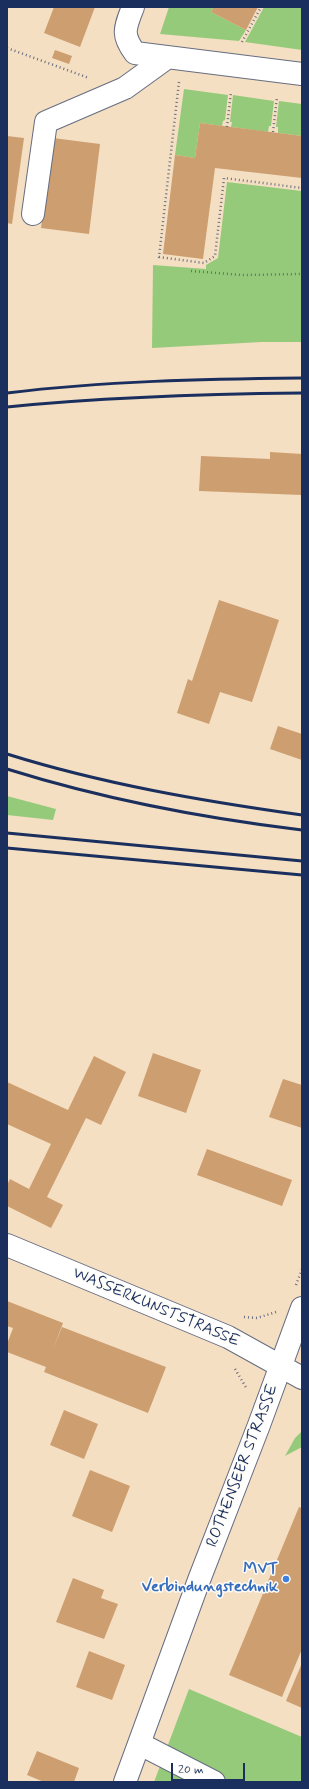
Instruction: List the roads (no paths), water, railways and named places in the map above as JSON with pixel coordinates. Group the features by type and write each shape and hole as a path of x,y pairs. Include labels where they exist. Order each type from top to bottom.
{"street":[{"path":"133,7 127,24 126,41 135,53 302,74"},
{"path":"33,214 46,122 125,88 175,58"},
{"name":"WASSERKUNSTSTRASSE","path":"7,1245 228,1337 302,1378"},
{"name":"ROTHENSEER STRASSE","path":"126,1782 199,1580 302,1308"},
{"path":"140,1744 214,1782"}],"railway":[{"path":"7,393 117,383 302,378"},
{"path":"7,407 154,397 302,393"},
{"path":"7,754 43,765 116,783 227,804 302,815"},
{"path":"7,769 80,790 153,806 227,820 302,830"},
{"path":"7,833 302,861"},
{"path":"7,848 302,875"}],"place":[{"name":"MVT Verbindungstechnik","path":"286,1579"}]}
